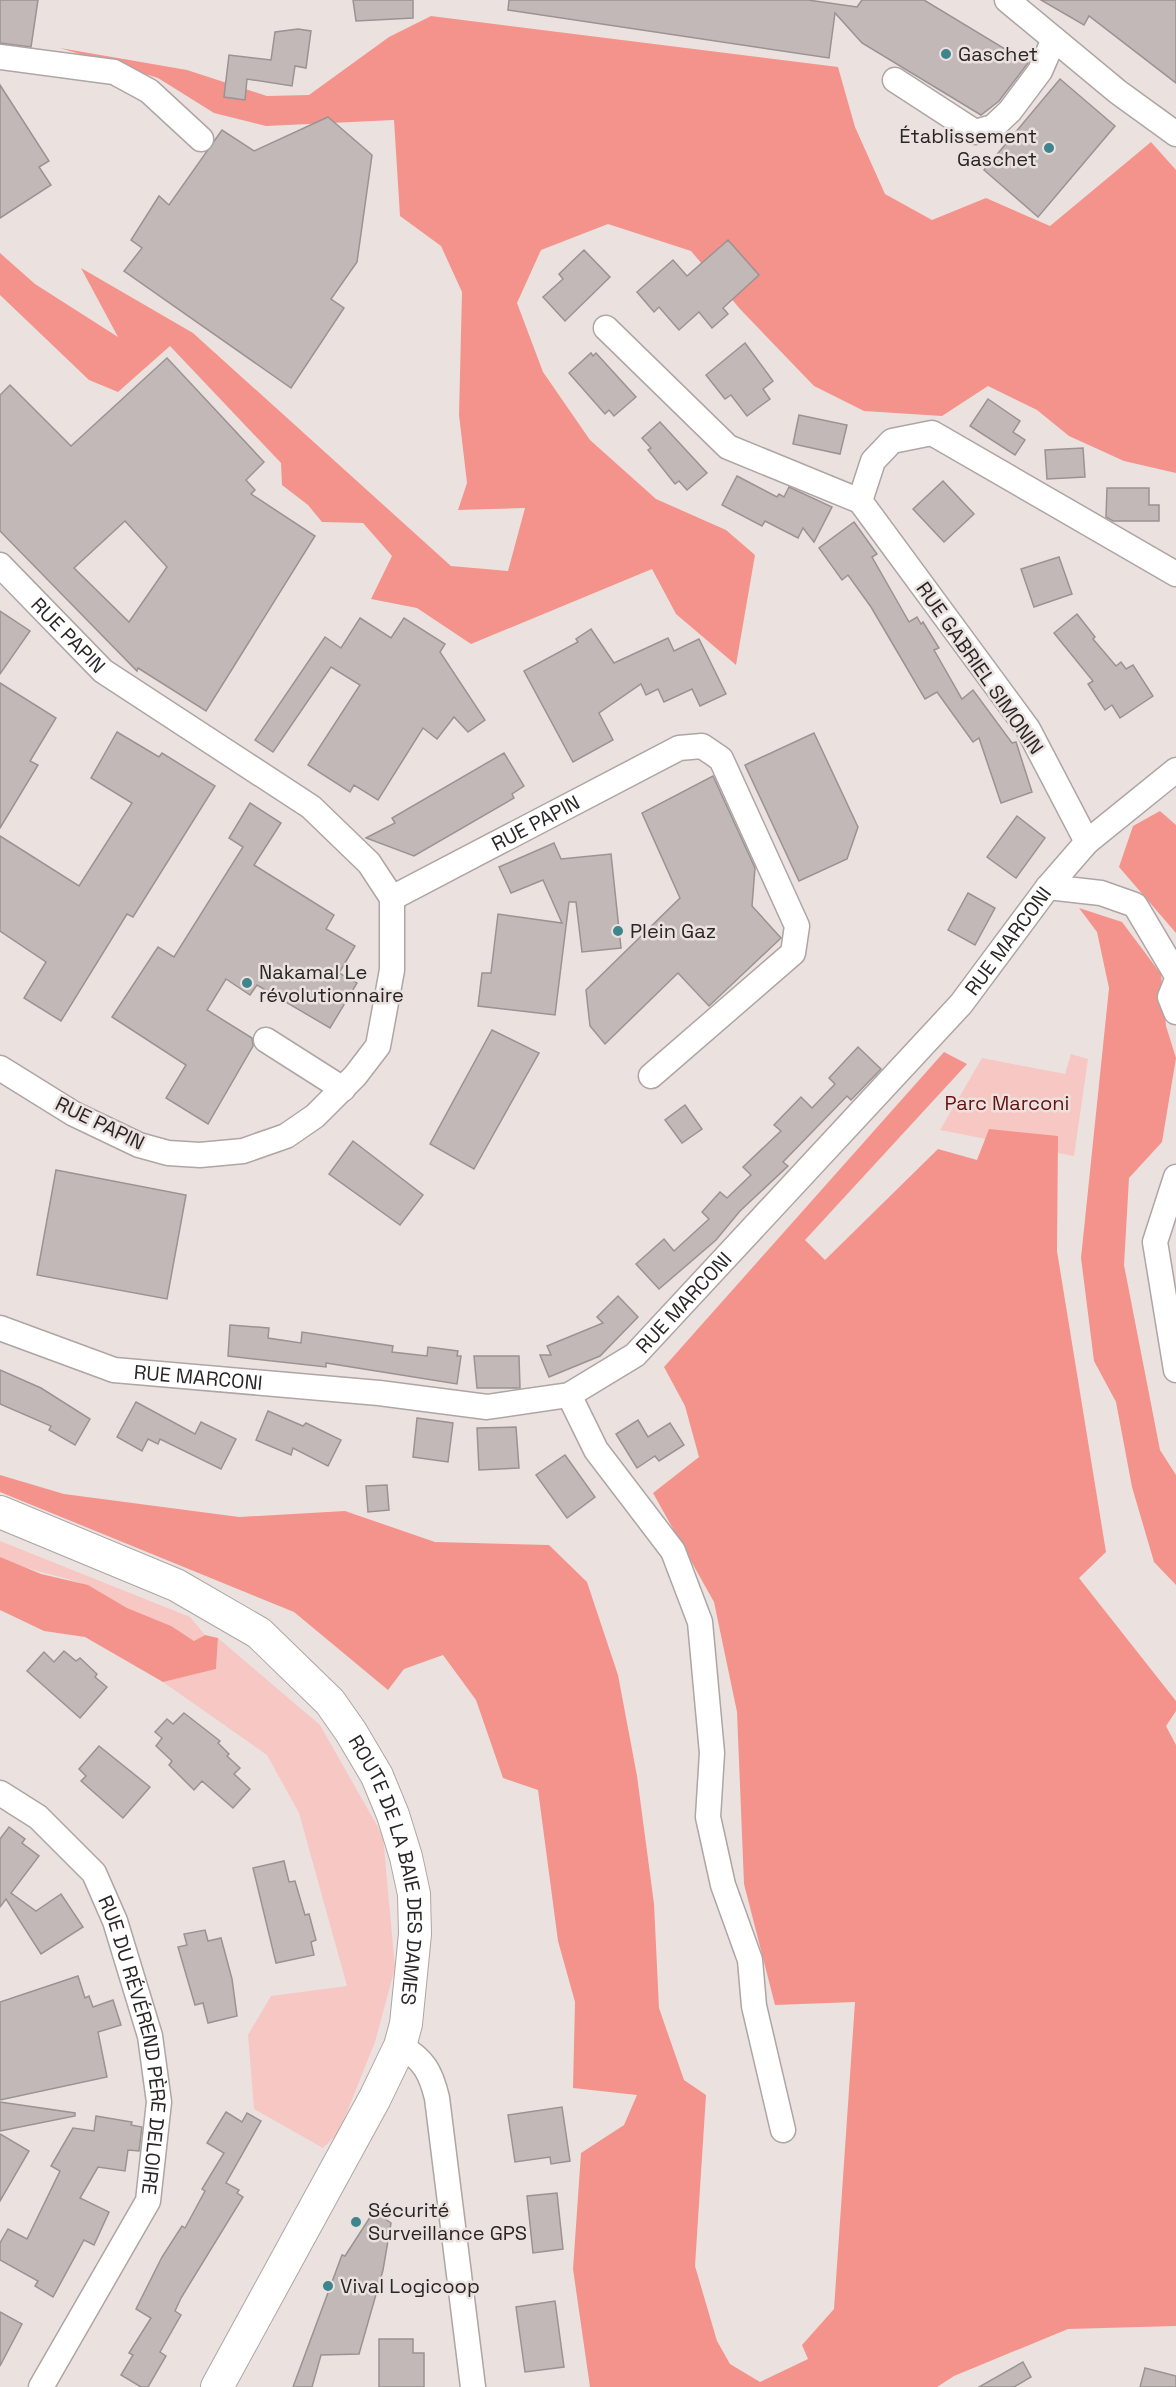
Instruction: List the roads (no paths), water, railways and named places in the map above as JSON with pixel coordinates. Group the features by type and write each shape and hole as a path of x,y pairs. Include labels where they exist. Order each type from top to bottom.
{"main road":[{"name":"ROUTE DE LA BAIE DES DAMES","path":"0,1512 176,1585 259,1633 330,1702 377,1776 393,1815 414,1894 415,1934 411,1985 400,2046 375,2098 217,2387"}],"street":[{"path":"1007,0 1118,92 1176,134"},
{"path":"895,80 975,132 993,127 1041,71 1054,39"},
{"path":"0,57 114,72 149,91 201,139"},
{"path":"606,328 728,447 860,501 873,461 892,441 932,433 1176,574"},
{"name":"RUE GABRIEL SIMONIN","path":"860,501 1028,729 1087,842"},
{"name":"RUE PAPIN","path":"0,565 103,671 311,807 369,863 392,898 392,970 378,1046 343,1089 315,1116 286,1136 243,1151 200,1155 168,1153 139,1145 105,1131 0,1068"},
{"name":"RUE PAPIN","path":"392,898 679,748 702,746 721,759 797,926 793,953 651,1076"},
{"name":"RUE MARCONI","path":"0,1328 114,1370 379,1393 487,1407 569,1395 635,1355 962,1004 1048,887 1087,842 1176,771"},
{"path":"1048,887 1101,893 1135,905 1176,974"},
{"path":"1176,982 1170,997 1176,1012"},
{"path":"266,1040 343,1089"},
{"path":"1176,1177 1155,1242 1176,1370"},
{"path":"569,1395 596,1450 673,1551 700,1622 712,1753 708,1817 723,1885 750,1960 754,2006 783,2130"},
{"name":"RUE DU RÉVÉREND PÈRE DELOIRE","path":"0,1793 38,1817 94,1873 115,1921 150,2036 159,2102 148,2201 41,2387"},
{"path":"400,2046 418,2057 426,2066 437,2098 473,2387"}],"place":[{"name":"Gaschet","path":"946,54"},
{"name":"Établissement Gaschet","path":"1049,148"},
{"name":"Plein Gaz","path":"618,931"},
{"name":"Nakamal Le révolutionnaire","path":"247,983"},
{"name":"Sécurité Surveillance GPS","path":"356,2222"},
{"name":"Vival Logicoop","path":"328,2286"}],"park label":[{"name":"Parc Marconi","path":"1007,1103"}]}
